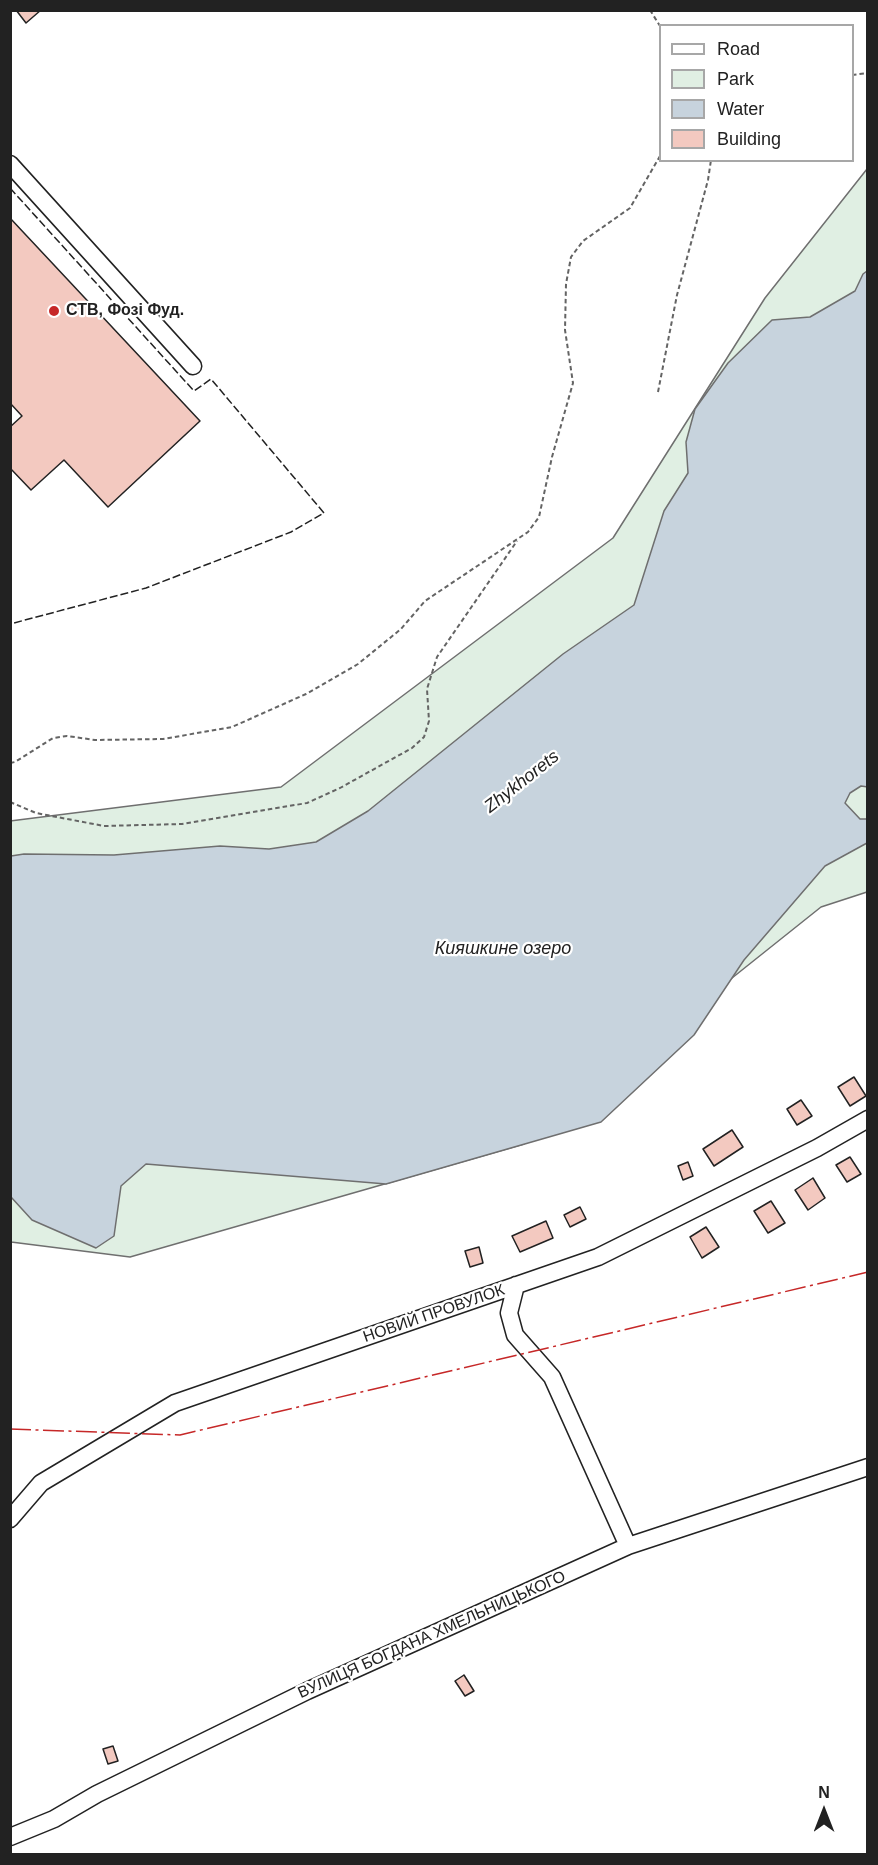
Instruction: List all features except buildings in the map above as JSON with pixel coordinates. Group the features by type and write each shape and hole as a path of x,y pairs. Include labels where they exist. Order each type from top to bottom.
{"street":[{"path":"10,165 193,366"},
{"name":"НОВИЙ ПРОВУЛОК","path":"10,1519 41,1483 175,1403 598,1257 817,1148 867,1119"},
{"path":"516,1285 508,1313 515,1335 552,1377 628,1546"},
{"name":"ВУЛИЦЯ БОГДАНА ХМЕЛЬНИЦЬКОГО","path":"10,1837 54,1819 97,1794 307,1691 628,1546 867,1467"}],"path":[{"path":"650,10 659,24"},
{"path":"10,763 53,738 68,736 94,740 163,739 232,727 306,694 358,664 401,629 425,601 528,532 539,517 552,457 573,383 565,330 566,284 571,257 583,241 630,208 659,158"},
{"path":"658,392 677,295 708,180 711,162"},
{"path":"10,802 36,813 104,826 182,824 306,803 340,788 412,748 424,737 429,721 427,688 437,657 519,538"}],"green space":[{"name":"Кияшкине озеро","path":"867,169 867,892 821,907 524,1144 130,1257 11,1242 10,821 281,787 613,538 765,298"}],"water":[{"name":"Кияшкине озеро","path":"867,271 868,787 861,786 850,793 845,803 860,819 867,819 867,843 825,866 744,960 694,1035 601,1122 386,1184 146,1164 121,1186 114,1236 96,1248 32,1220 11,1197 11,856 24,854 114,855 220,846 269,849 316,842 368,811 563,654 634,605 664,511 688,473 686,442 695,409 728,363 772,320 810,317 855,291 863,274"}],"fence":[{"path":"10,188 194,391 211,379 324,513 291,532 146,588 10,624"}],"power":[{"path":"10,1429 180,1435 868,1272"}],"place":[{"name":"СТВ, Фозі Фуд.","path":"54,311"}],"water label":[{"name":"Zhykhorets","path":"522,782"}]}
